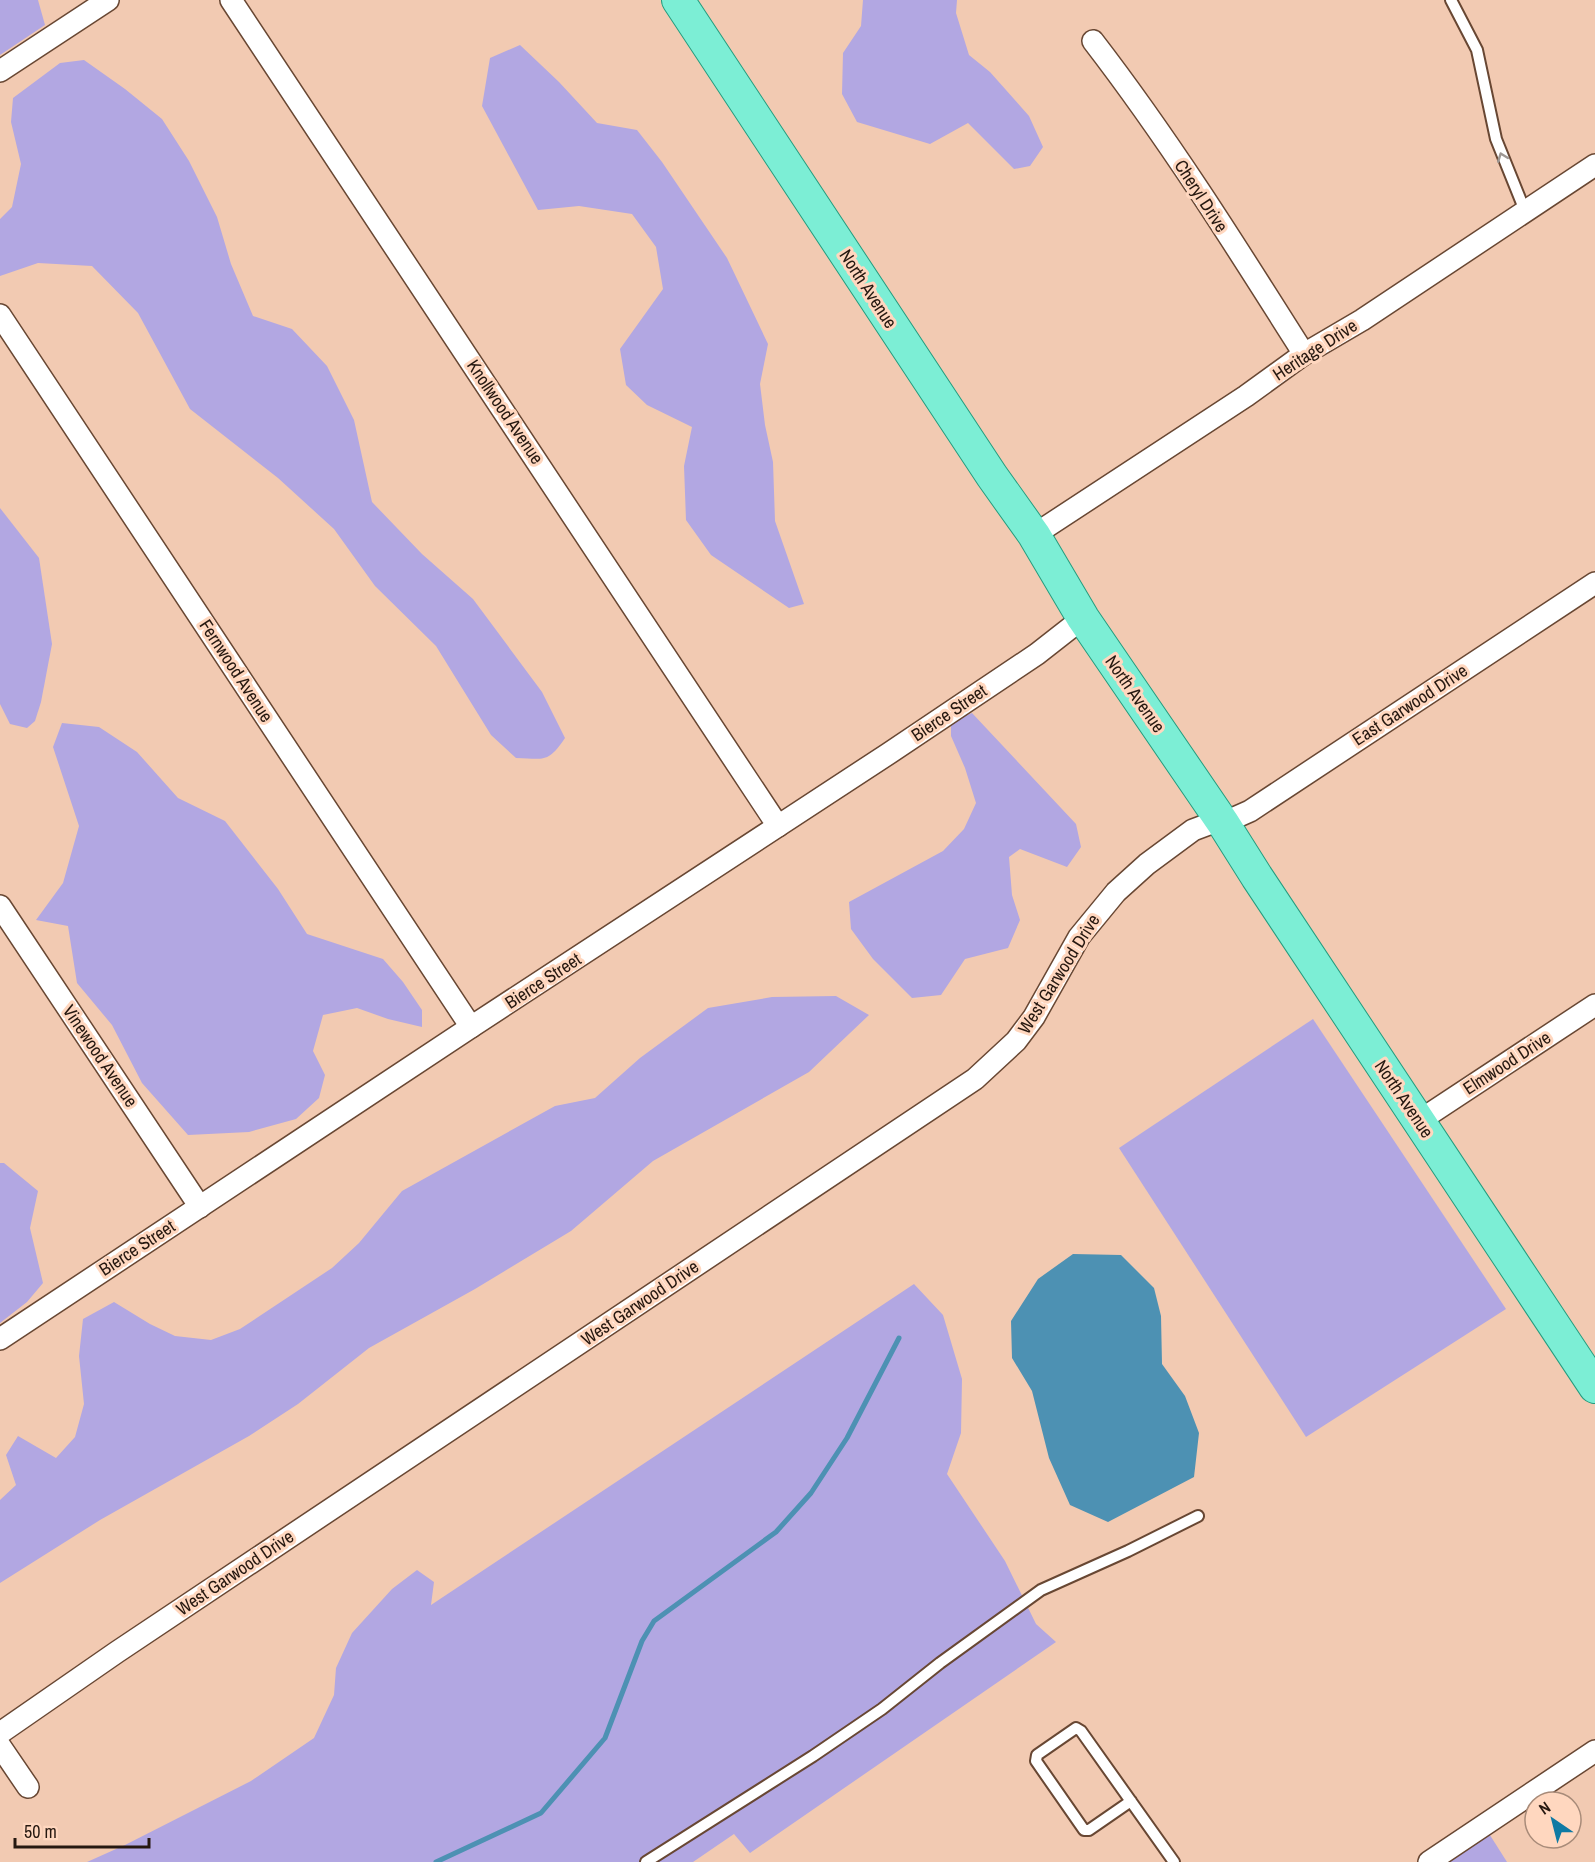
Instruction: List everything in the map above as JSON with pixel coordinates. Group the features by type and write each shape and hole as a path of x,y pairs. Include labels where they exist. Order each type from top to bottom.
{"main road":[{"name":"North Avenue","path":"678,0 1034,535 1083,618 1223,823 1595,1387"}],"street":[{"path":"0,72 108,0"},
{"name":"Knollwood Avenue","path":"231,0 778,826"},
{"name":"Cheryl Drive","path":"1093,41 1134,94 1304,354"},
{"name":"Heritage Drive","path":"1034,535 1246,396 1304,354 1362,320 1595,165"},
{"name":"Fernwood Avenue","path":"0,315 471,1027"},
{"name":"East Garwood Drive","path":"1223,823 1250,812 1595,583"},
{"name":"Bierce Street","path":"0,1339 1037,654 1083,618"},
{"name":"West Garwood Drive","path":"0,1733 117,1652 975,1079 1016,1041 1034,1017 1079,937 1116,892 1154,858 1193,830 1209,824 1223,823"},
{"name":"Vinewood Avenue","path":"0,906 200,1207"},
{"name":"Elmwood Drive","path":"1419,1121 1595,1005"},
{"path":"0,1746 28,1787"},
{"path":"1429,1862 1595,1751"}],"lane":[{"path":"1451,0 1477,50 1496,139 1525,211"},
{"path":"646,1862 813,1756 882,1709 1041,1590 1128,1551 1198,1516"},
{"path":"1131,1801 1089,1830 1084,1830 1036,1761 1037,1755 1076,1728 1081,1731 1131,1801 1174,1862"}],"shaded area":[{"path":"0,0 38,0 45,25 0,55"},
{"path":"863,0 957,0 956,13 969,55 990,72 1029,116 1043,147 1030,166 1014,169 968,123 930,144 857,122 842,94 843,53 861,26"},
{"path":"520,45 597,123 637,130 662,162 727,258 768,344 760,384 765,425 773,462 775,521 804,604 789,608 711,555 686,520 684,466 692,427 647,405 626,385 620,349 663,289 656,247 632,214 579,206 538,210 482,106 490,58"},
{"path":"84,60 162,119 189,161 217,217 231,264 253,316 292,329 327,366 354,420 372,502 422,554 473,599 542,692 565,738 550,756 540,759 516,758 491,735 436,646 375,586 334,529 278,478 190,409 138,313 92,266 38,263 0,276 0,219 12,207 21,164 11,122 13,98 60,63"},
{"path":"0,508 39,558 52,644 41,702 35,721 27,728 10,724 0,704"},
{"path":"972,713 1076,824 1081,847 1067,867 1020,849 1009,857 1012,895 1020,920 1008,948 965,959 941,995 912,998 873,959 851,929 849,902 943,851 964,829 976,803 965,768 951,736 951,722"},
{"path":"62,723 99,727 137,752 178,798 225,821 278,889 307,934 383,959 403,982 422,1010 422,1027 388,1019 357,1008 323,1015 313,1051 325,1075 319,1098 296,1119 249,1132 188,1135 142,1083 112,1025 77,983 68,926 36,920 63,883 79,826 53,747"},
{"path":"836,996 869,1015 809,1072 653,1161 571,1231 475,1289 369,1348 298,1404 249,1436 100,1520 0,1583 0,1500 16,1485 6,1455 18,1436 56,1458 75,1437 84,1404 79,1356 83,1319 114,1302 175,1336 211,1340 240,1329 332,1268 359,1243 402,1191 555,1106 595,1098 640,1058 708,1008 772,997"},
{"path":"1313,1019 1506,1309 1306,1437 1119,1148"},
{"path":"0,1163 4,1163 38,1191 30,1228 43,1283 27,1302 0,1323"},
{"path":"914,1284 943,1315 962,1379 961,1433 947,1474 1005,1561 1036,1624 1056,1642 750,1853 734,1834 693,1862 87,1862 251,1781 314,1738 334,1695 336,1668 352,1633 392,1589 417,1570 434,1582 431,1605"},
{"path":"1488,1832 1507,1862 1442,1862"}],"water":[{"path":"1073,1254 1121,1255 1154,1288 1161,1316 1162,1364 1185,1396 1199,1433 1194,1477 1108,1522 1070,1505 1049,1458 1032,1391 1012,1358 1011,1321 1038,1279"}],"waterway":[{"path":"436,1862 541,1813 605,1738 642,1641 654,1621 776,1532 811,1493 847,1438 899,1338"}]}
